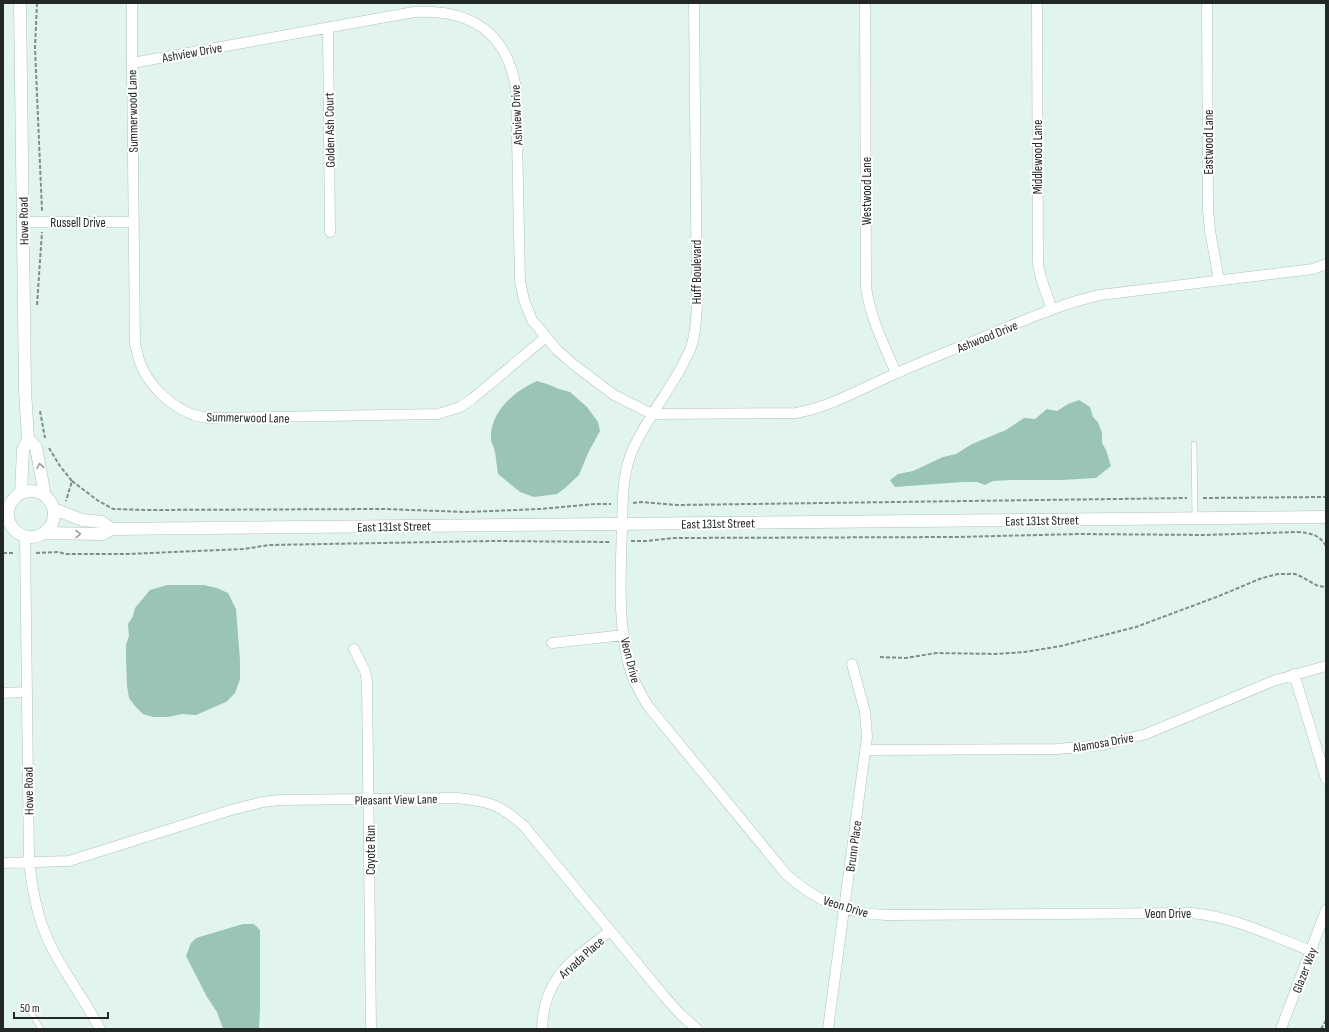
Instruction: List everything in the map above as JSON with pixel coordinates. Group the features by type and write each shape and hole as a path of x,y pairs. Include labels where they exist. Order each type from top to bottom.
{"street":[{"name":"Howe Road","path":"13,497 23,450 28,439 25,390 20,3"},
{"name":"Summerwood Lane","path":"132,3 135,345 140,364 149,380 161,394 175,405 194,415 209,418 438,414 460,407 472,399 546,337"},
{"name":"Huff Boulevard","path":"622,524 623,483 626,467 632,450 652,414 673,382 691,347 696,327 694,3"},
{"name":"Westwood Lane","path":"866,3 866,286 868,304 873,319 896,373"},
{"name":"Middlewood Lane","path":"1037,3 1038,264 1041,278 1052,310"},
{"name":"Eastwood Lane","path":"1208,3 1208,209 1210,231 1219,280"},
{"name":"Ashview Drive","path":"132,63 414,12 441,12 469,19 484,28 497,42 508,59 514,73 516,88 520,281 524,300 532,320 557,350 573,364 614,394 652,414"},
{"name":"Golden Ash Court","path":"328,28 330,232"},
{"name":"Russell Drive","path":"22,222 134,222"},
{"name":"Ashwood Drive","path":"652,414 796,413 808,411 830,404 896,373 1080,300 1100,295 1313,269 1326,264"},
{"name":"Howe Road","path":"28,439 36,447 45,496"},
{"path":"30,490 36,491 45,496 58,511 53,522 44,533 38,536 25,536 7,527 7,512 13,497 30,490"},
{"name":"East 131st Street","path":"58,511 82,520 102,522 111,529"},
{"name":"East 131st Street","path":"44,533 103,534 111,529 1326,517"},
{"name":"Veon Drive","path":"622,524 622,609 624,635 629,665 637,688 648,706 786,874 798,885 820,899 870,915 1192,912 1235,921 1311,951"},
{"name":"Howe Road","path":"25,536 29,862 36,910 53,950 100,1029"},
{"path":"552,643 624,635"},
{"name":"Coyote Run","path":"354,649 365,671 367,681 371,1029"},
{"name":"Brunn Place","path":"828,1029 867,737 865,712 852,664"},
{"name":"Alamosa Drive","path":"866,750 1057,749 1102,745 1132,738 1160,729 1272,681 1326,666"},
{"path":"1294,674 1326,778"},
{"path":"3,693 26,692"},
{"name":"Pleasant View Lane","path":"3,863 61,862 80,858 224,812 263,802 279,800 456,798 476,800 495,805 511,814 524,826 680,1014 697,1029"},
{"name":"Glazer Way","path":"1281,1029 1326,910"},
{"name":"Arvada Place","path":"542,1029 545,1000 552,985 572,961 610,931"}],"lane":[{"path":"1194,444 1196,518"},
{"path":"29,1009 41,1029"}],"path":[{"path":"37,3 35,48 40,197 43,222 37,306"},
{"path":"39,409 46,442 60,466 72,481 97,500 113,509 120,510 384,509 466,512 540,509 595,504 642,502 677,506 1326,497"},
{"path":"58,511 72,481"},
{"path":"3,553 58,552 66,554 108,554 244,549 277,545 493,541 647,541 673,538 956,537 1087,534 1205,535 1297,532 1316,535 1326,546"},
{"path":"58,552 61,534"},
{"path":"880,657 906,658 936,653 995,654 1025,652 1061,646 1136,627 1208,601 1262,578 1278,574 1295,574 1318,586 1326,587"},
{"path":"1321,1029 1326,1020"}],"shaded area":[{"path":"537,381 570,392 587,407 598,422 600,431 588,453 579,475 557,494 534,497 520,492 498,474 495,452 491,440 491,430 494,421 505,404 528,385"},
{"path":"1079,400 1090,407 1093,417 1098,422 1102,433 1102,443 1111,466 1096,478 993,481 985,485 977,482 963,482 895,487 890,480 898,474 913,471 943,457 956,454 972,444 1006,430 1024,418 1035,419 1047,409 1057,411 1068,404"},
{"path":"167,585 204,585 217,588 228,593 236,609 240,679 235,693 226,702 196,715 182,714 168,717 153,717 143,714 129,698 126,657 126,645 129,636 128,624 133,616 135,608 150,590"},
{"path":"243,924 254,924 260,930 259,1029 224,1029 217,1012 207,997 186,956 191,943 196,938"}]}
